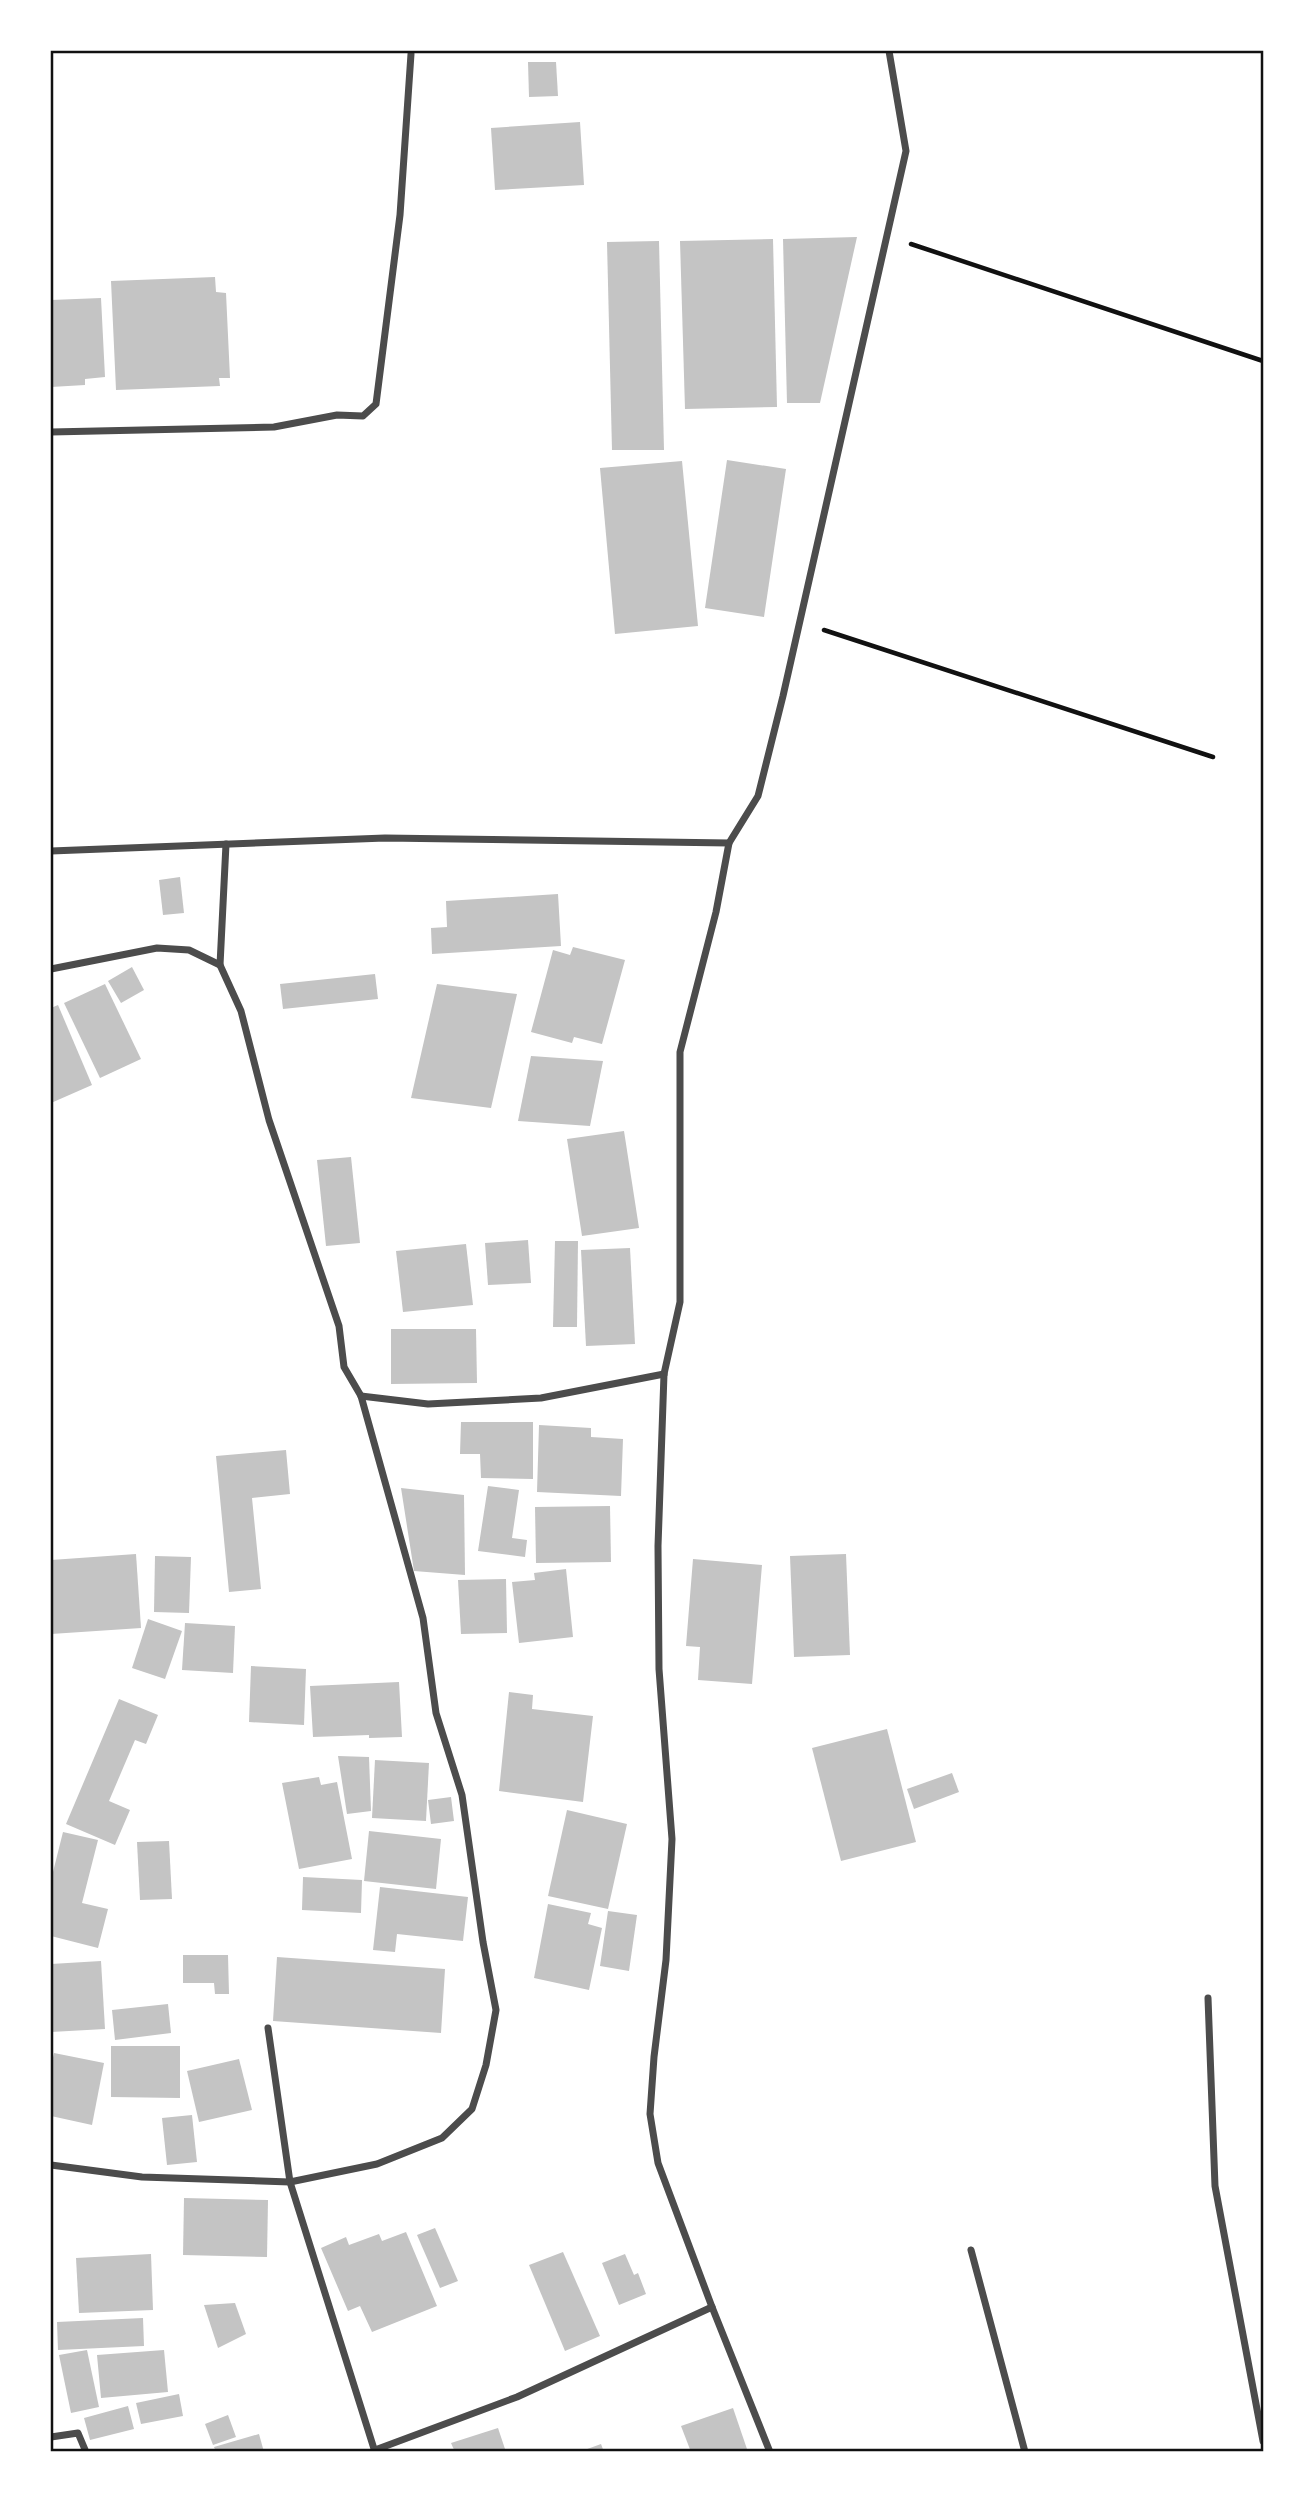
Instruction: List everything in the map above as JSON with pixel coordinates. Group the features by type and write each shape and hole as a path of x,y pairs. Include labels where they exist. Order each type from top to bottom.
{"street":[{"path":"770,2452 658,2163 650,2114 666,1960 672,1839 659,1670 658,1546 664,1374 680,1302 680,1052 716,912 729,843 758,796 906,151 889,51"},
{"path":"51,432 274,426 337,415 363,416 376,404 400,215 411,54"},
{"path":"51,851 385,838 729,843"},
{"path":"51,2165 142,2176 290,2182 377,2164 442,2138 472,2109 486,2065 496,2010 482,1942 462,1795 436,1713 423,1618 362,1396 344,1367 339,1326 269,1120 241,1011 220,965 226,845"},
{"path":"51,969 158,948 190,950 220,965"},
{"path":"362,1396 428,1404 541,1398 664,1374"},
{"path":"1208,1997 1215,2186 1263,2440"},
{"path":"268,2028 290,2182 375,2451 517,2396 712,2307"},
{"path":"971,2250 1025,2452"},
{"path":"51,2437 78,2433 86,2452"}],"path":[{"path":"887,236 1263,361"},
{"path":"800,622 1213,757"}],"building":[{"path":"528,62 556,62 558,96 529,97"},
{"path":"580,122 584,185 495,190 491,128"},
{"path":"857,237 820,403 787,403 783,239"},
{"path":"773,239 777,407 685,409 680,241"},
{"path":"659,241 664,450 612,450 607,242"},
{"path":"215,277 216,292 226,293 230,378 219,378 220,386 116,390 111,281"},
{"path":"101,298 105,377 85,379 85,385 51,387 51,300"},
{"path":"727,460 786,469 764,617 705,608"},
{"path":"682,461 698,626 615,634 600,468"},
{"path":"180,877 184,913 163,915 159,880"},
{"path":"558,894 561,946 432,954 431,928 447,927 446,901"},
{"path":"573,947 625,960 602,1044 574,1037 572,1043 531,1032 553,950 570,955"},
{"path":"132,967 144,990 121,1003 108,981"},
{"path":"375,974 378,999 283,1009 280,984"},
{"path":"105,984 141,1059 100,1078 64,1003"},
{"path":"437,984 517,994 491,1108 411,1098"},
{"path":"58,1005 92,1085 51,1103 51,1008"},
{"path":"531,1056 603,1061 590,1126 518,1121"},
{"path":"624,1131 639,1228 582,1236 567,1139"},
{"path":"351,1157 360,1243 326,1246 317,1160"},
{"path":"528,1240 531,1283 488,1285 485,1243"},
{"path":"555,1241 578,1241 577,1327 553,1327"},
{"path":"466,1244 473,1305 403,1312 396,1251"},
{"path":"630,1248 635,1344 586,1346 581,1250"},
{"path":"391,1329 476,1329 477,1383 391,1384"},
{"path":"461,1422 533,1422 533,1479 481,1478 480,1454 460,1454"},
{"path":"539,1425 591,1428 591,1437 623,1439 621,1496 537,1492"},
{"path":"286,1450 290,1494 252,1498 261,1589 229,1592 216,1456"},
{"path":"488,1486 519,1490 512,1538 527,1540 525,1557 478,1551"},
{"path":"401,1488 464,1495 465,1575 414,1571"},
{"path":"610,1506 611,1562 536,1563 535,1507"},
{"path":"136,1554 141,1628 51,1634 51,1560"},
{"path":"846,1554 850,1655 794,1657 790,1556"},
{"path":"155,1556 191,1557 189,1613 154,1612"},
{"path":"693,1559 762,1565 752,1684 698,1680 700,1647 686,1646"},
{"path":"566,1569 573,1637 519,1643 512,1582 535,1580 534,1573"},
{"path":"506,1579 507,1633 461,1634 458,1580"},
{"path":"148,1619 182,1631 165,1679 132,1668"},
{"path":"185,1623 235,1626 233,1673 182,1670"},
{"path":"251,1666 306,1669 304,1725 249,1722"},
{"path":"399,1682 402,1737 313,1737 310,1686"},
{"path":"509,1692 533,1695 532,1709 593,1716 583,1802 499,1791"},
{"path":"119,1699 158,1715 146,1744 135,1740 109,1801 130,1810 115,1845 66,1824"},
{"path":"887,1729 916,1842 841,1861 812,1748"},
{"path":"338,1756 369,1757 371,1811 347,1814"},
{"path":"375,1760 429,1763 426,1821 372,1818"},
{"path":"952,1773 959,1792 914,1809 907,1789"},
{"path":"319,1777 321,1785 337,1782 352,1859 299,1869 282,1783"},
{"path":"451,1797 454,1821 431,1824 428,1800"},
{"path":"567,1810 627,1824 608,1909 548,1896"},
{"path":"369,1831 441,1839 436,1889 364,1881"},
{"path":"63,1832 98,1840 82,1903 108,1909 98,1948 51,1936 51,1880"},
{"path":"169,1841 172,1899 140,1900 137,1842"},
{"path":"303,1877 362,1880 361,1913 302,1910"},
{"path":"380,1887 468,1897 463,1941 397,1934 395,1952 373,1950"},
{"path":"548,1904 591,1913 588,1924 602,1928 589,1990 534,1978"},
{"path":"608,1911 637,1915 629,1971 600,1966"},
{"path":"183,1955 228,1955 229,1994 215,1994 214,1983 183,1983"},
{"path":"277,1957 445,1969 441,2033 273,2021"},
{"path":"101,1961 105,2029 51,2032 51,1964"},
{"path":"168,2004 171,2033 115,2040 112,2010"},
{"path":"111,2046 180,2046 180,2098 111,2097"},
{"path":"54,2053 104,2063 92,2125 51,2116 51,2067"},
{"path":"239,2059 252,2110 199,2122 187,2071"},
{"path":"192,2115 197,2162 167,2165 162,2118"},
{"path":"184,2198 268,2200 267,2257 183,2255"},
{"path":"435,2228 458,2281 440,2288 417,2235"},
{"path":"406,2232 437,2306 372,2332 360,2306 348,2311 321,2248 346,2237 349,2245 379,2234 382,2241"},
{"path":"563,2252 600,2336 565,2351 529,2265"},
{"path":"151,2254 153,2310 79,2313 76,2258"},
{"path":"625,2254 634,2275 638,2273 646,2294 619,2305 602,2263"},
{"path":"235,2303 246,2334 218,2348 204,2305"},
{"path":"143,2318 144,2346 58,2350 57,2322"},
{"path":"87,2350 99,2407 71,2413 59,2355"},
{"path":"164,2350 168,2392 101,2398 97,2355"},
{"path":"179,2394 183,2416 141,2424 136,2403"},
{"path":"128,2406 134,2429 90,2440 84,2418"},
{"path":"733,2408 748,2452 691,2452 681,2426"},
{"path":"228,2415 236,2437 213,2445 205,2424"},
{"path":"498,2428 506,2452 455,2452 451,2443"},
{"path":"259,2434 264,2452 216,2452 214,2447"},
{"path":"601,2444 604,2452 579,2452"}]}
